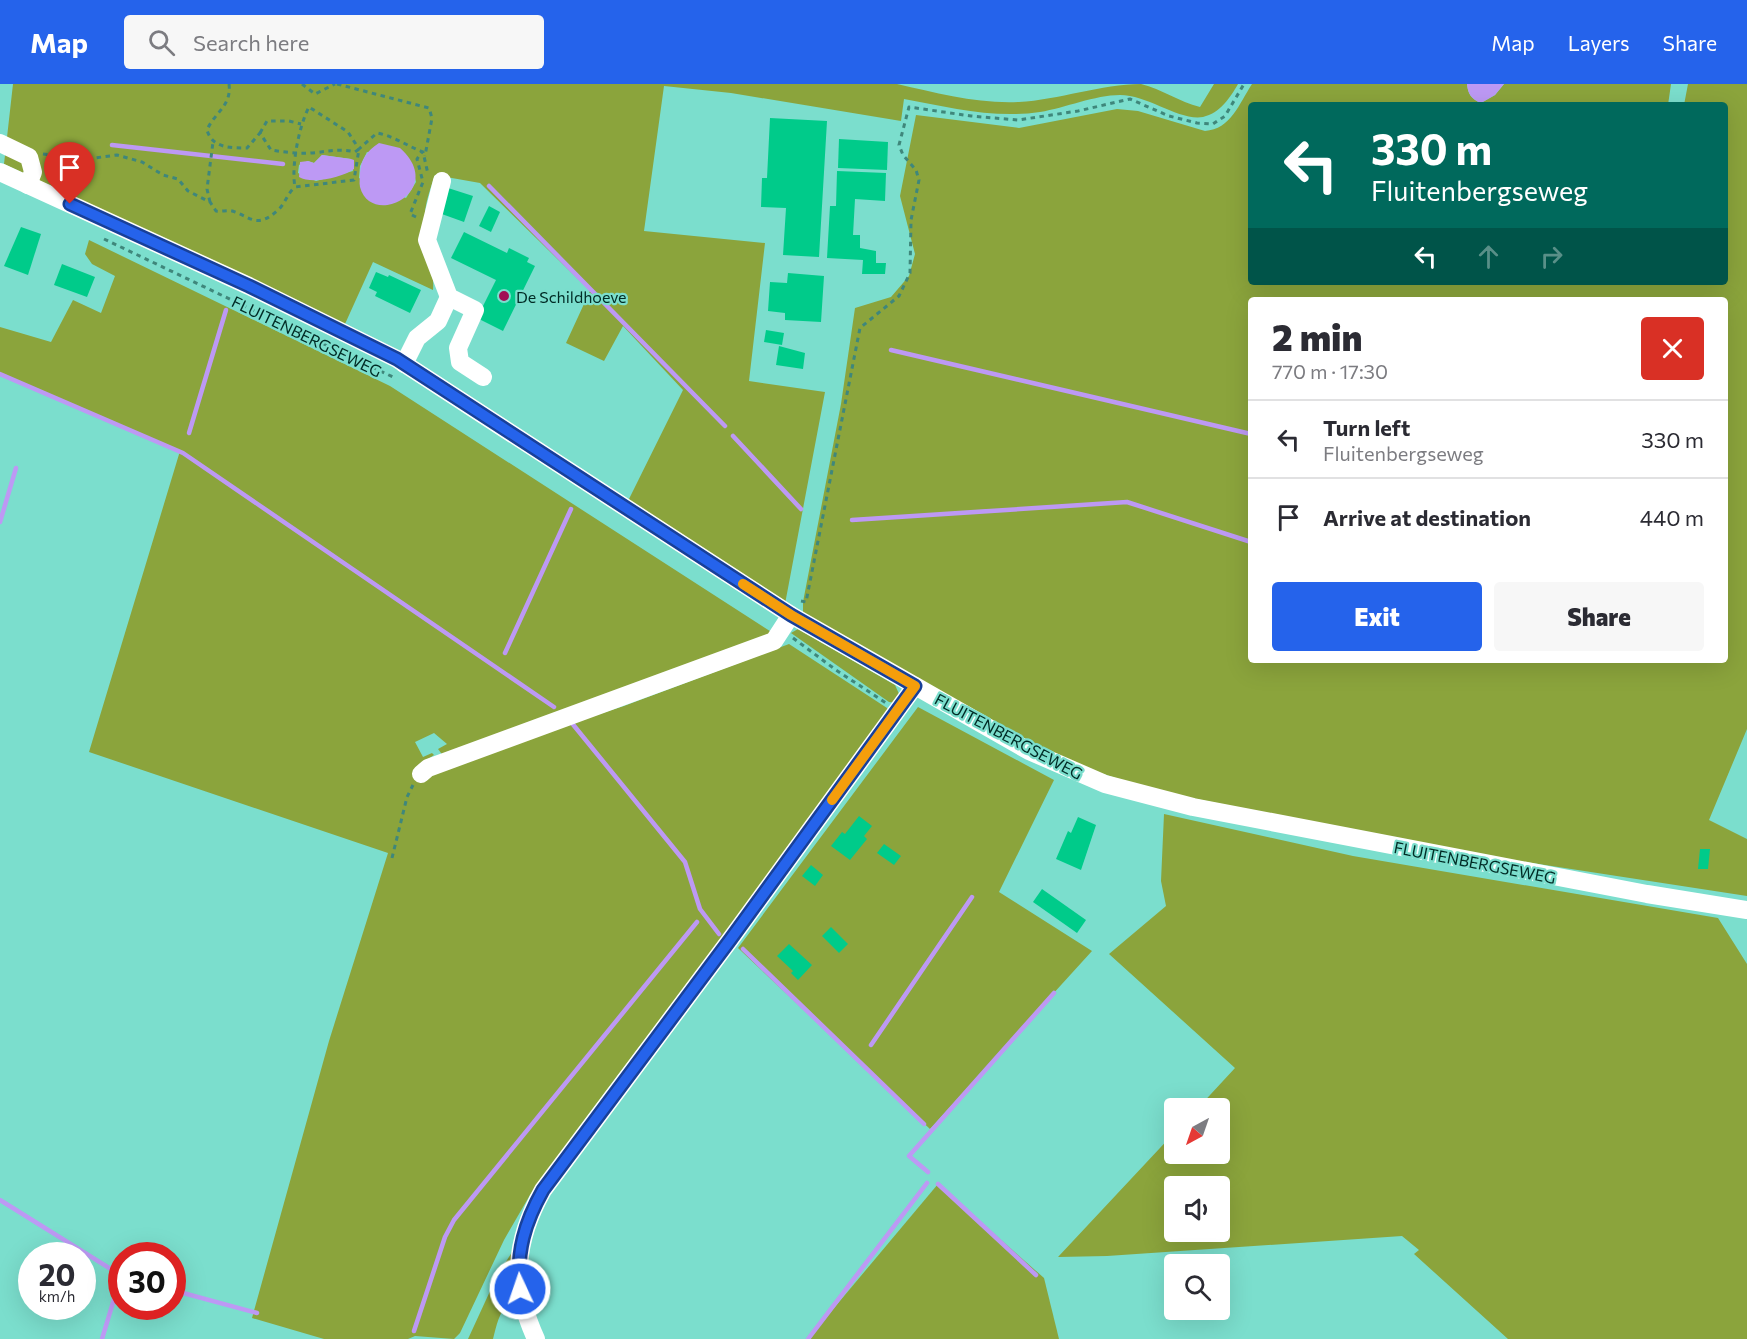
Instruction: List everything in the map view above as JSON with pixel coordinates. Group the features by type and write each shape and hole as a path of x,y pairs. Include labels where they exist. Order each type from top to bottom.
{"street":[{"path":"0,143 29,157 33,164 33,172 28,185"},
{"name":"FLUITENBERGSEWEG","path":"0,172 249,286 399,370 789,615 1046,759 1088,778 1128,791 1193,807 1647,894 1747,910"},
{"path":"435,179 427,240 449,297 475,310 458,348 460,362 483,376"},
{"path":"399,370 417,338 438,321 449,297"},
{"path":"421,774 438,757 774,642 789,615"},
{"path":"536,1339 524,1309 518,1266 522,1238 533,1208 543,1190 730,940 915,686"}],"path":[{"path":"229,84 228,100 207,130 213,142 207,189 216,211 236,212 257,222 279,210 287,194 295,187 354,180 359,149 348,132 309,107 301,124 295,187"},
{"path":"302,84 315,94 336,84 429,108 432,118 424,158"},
{"path":"897,711 836,670 789,615 806,602 860,328 899,296 910,273 911,220 919,180 916,170 903,155 899,145 909,106 971,116 1018,120 1078,111 1130,99 1168,116 1197,123 1213,124 1225,116 1244,84"},
{"path":"213,142 220,146 247,148 267,121 289,121 301,124"},
{"path":"260,133 271,150 297,153 344,149 355,152 378,132 391,135 404,145 423,152"},
{"path":"423,152 435,179"},
{"path":"423,152 417,159 423,182 410,214 430,226"},
{"path":"29,157 44,153 87,159 117,155 142,162 163,175 178,179 188,191 210,201"},
{"name":"FLUITENBERGSEWEG","path":"104,239 399,370"},
{"path":"392,858 407,797 421,774"}],"green space":[{"path":"13,84 897,84 958,97 1019,102 1141,84 1200,107 1214,84 1238,84 1228,100 1215,112 1203,117 1184,115 1141,99 1120,95 1100,97 1050,110 1023,114 971,111 904,99 901,121 731,93 664,86 644,231 765,243 749,381 825,392 785,604 628,501 683,390 623,326 604,361 566,343 590,291 480,183 435,175 425,213 433,290 373,262 345,324 4,164","holes":["367,152 412,165 416,182 406,198 359,178 360,166","322,155 351,159 353,171 316,181 298,173 299,165 308,161 314,163"]},
{"path":"1252,84 1467,84 1471,96 1479,102 1248,102 1248,285 1728,285 1728,102 1685,102 1688,84 1747,84 1747,729 1709,820 1747,839 1747,896 1453,851 1152,790 1073,764 1017,735 803,614 803,602 841,404 855,308 891,297 909,276 915,254 900,196 916,115 1019,128 1117,109 1138,111 1205,131 1228,121"},
{"path":"1504,84 1671,84 1668,102 1483,102 1495,95"},
{"path":"89,240 390,386 773,633 769,638 757,644 444,757 438,749 447,744 434,733 415,742 423,757 432,753 434,755 428,759 429,762 425,764 425,769 420,775 473,755 624,706 789,644 887,708 889,715 530,1195 504,1240 460,1333 454,1339 415,1336 408,1339 324,1339 252,1318 329,1041 388,853 89,752 180,451 0,374 0,327 51,342 73,300 101,313 115,276 92,264 85,254"},
{"path":"798,629 895,685 900,696 897,703 889,702 791,633"},
{"path":"918,707 1054,780 999,892 1092,951 930,1129 738,948"},
{"path":"1164,814 1353,856 1718,918 1747,964 1747,1339 1508,1339 1414,1254 1419,1250 1402,1236 1107,1256 1058,1257 1164,1144 1164,1164 1230,1164 1230,1098 1207,1098 1235,1068 1109,954 1166,906 1161,881"},
{"path":"938,1184 1044,1278 1059,1339 808,1339"},
{"path":"514,1249 513,1300 502,1313 493,1339 468,1339 497,1276"}],"shaded area":[{"path":"1467,84 1504,84 1495,95 1483,102 1475,100 1468,91"},
{"path":"379,143 400,148 413,164 416,178 411,190 402,199 390,204 378,205 367,199 360,187 360,173 363,159"},
{"path":"322,155 354,160 354,169 343,175 327,179 312,180 299,177 300,162 314,163"}],"building":[{"path":"770,118 827,121 819,257 783,255 786,208 761,207 762,178 767,178"},
{"path":"839,139 888,142 887,170 838,168"},
{"path":"837,171 886,173 885,201 855,199 853,235 860,235 860,248 876,251 876,263 886,263 885,274 862,274 863,260 827,258 830,206 836,206"},
{"path":"448,188 473,196 464,222 439,213"},
{"path":"489,206 500,212 491,232 479,226"},
{"path":"21,227 41,234 28,275 4,266"},
{"name":"De Schildhoeve","path":"464,232 507,253 509,248 529,258 527,262 535,266 503,331 477,318 496,280 451,258"},
{"path":"62,264 95,277 87,297 54,285"},
{"path":"376,272 388,277 389,275 421,290 410,313 375,296 377,292 369,288"},
{"path":"788,273 824,276 821,322 785,320 785,313 768,311 770,282 787,283"},
{"path":"766,330 784,333 782,345 764,342"},
{"path":"779,346 805,353 803,369 776,365"},
{"path":"859,816 872,826 864,836 867,839 850,860 831,846 842,832 845,834"},
{"path":"1078,817 1096,825 1081,870 1056,859 1068,831 1071,833"},
{"path":"884,844 901,856 894,865 877,853"},
{"path":"1700,849 1710,849 1708,869 1698,869"},
{"path":"811,865 823,875 815,886 802,876"},
{"path":"1042,889 1086,920 1077,933 1033,902"},
{"path":"831,927 848,944 839,953 822,936"},
{"path":"789,944 812,965 798,980 791,973 793,971 777,956"}],"waterway":[{"path":"112,145 283,164"},
{"path":"489,186 725,426"},
{"path":"189,433 226,310"},
{"path":"891,350 1248,433"},
{"path":"0,374 183,453 554,707"},
{"path":"733,436 801,509"},
{"path":"0,522 16,468"},
{"path":"852,520 1127,502 1248,541"},
{"path":"505,653 571,509"},
{"path":"571,722 685,862 700,909 719,934"},
{"path":"871,1045 972,897"},
{"path":"414,1331 445,1237 454,1220 697,922"},
{"path":"743,949 924,1124"},
{"path":"928,1172 909,1156 1054,993"},
{"path":"808,1339 927,1183"},
{"path":"938,1184 1036,1275"},
{"path":"0,1200 108,1267"},
{"path":"186,1294 257,1313"},
{"path":"102,1339 108,1319"}],"slow traffic":[{"path":"743,584 791,615 915,686 832,800"}],"place":[{"name":"De Schildhoeve","path":"504,296"}],"route":[{"path":"70,204 249,286 397,359 791,615 915,686 730,940 543,1190 533,1208 522,1238 518,1266 520,1289"}]}
